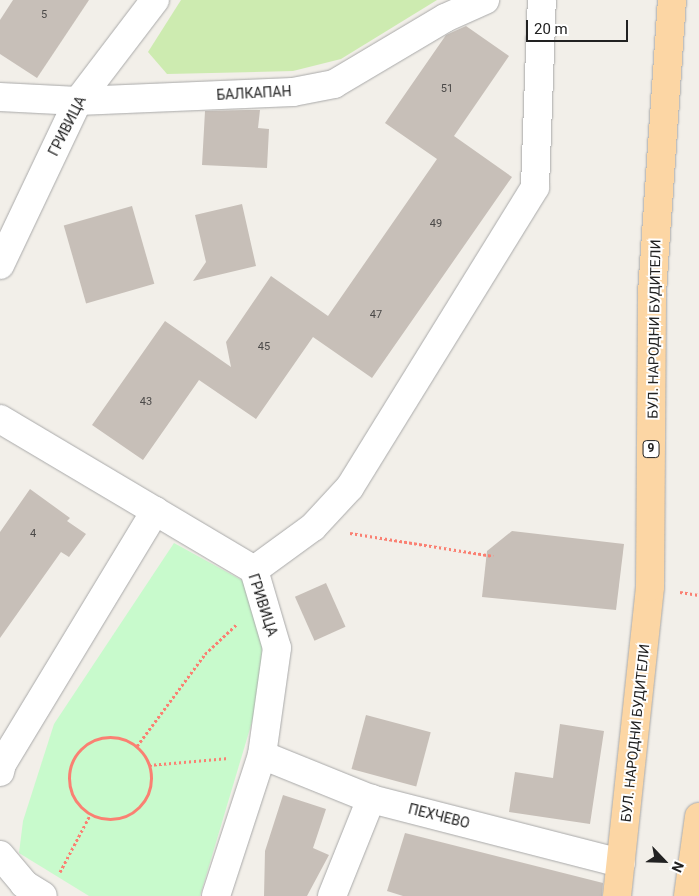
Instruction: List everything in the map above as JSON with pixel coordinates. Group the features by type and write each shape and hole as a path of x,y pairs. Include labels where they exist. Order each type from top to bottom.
{"main road":[{"name":"БУЛ. НАРОДНИ БУДИТЕЛИ","path":"617,896 650,587 652,293 672,0"},
{"path":"688,896 699,817"}],"street":[{"name":"ГРИВИЦА","path":"0,265 78,101 155,0"},
{"name":"БАЛКАПАН","path":"0,97 78,101 293,92 334,84 446,18 485,0"},
{"path":"254,570 313,527 350,486 534,187 542,0"},
{"name":"ГРИВИЦА","path":"0,419 254,570 277,648 262,755 216,896"},
{"path":"1,766 154,510"},
{"name":"ПЕХЧЕВО","path":"262,755 371,798 621,863"},
{"path":"332,896 371,798"},
{"path":"0,855 35,889"}],"path":[{"path":"313,527 493,556"},
{"path":"137,746 206,654 263,600"},
{"path":"112,736 125,739 137,746 149,766 151,779 148,793 141,805 131,814 117,819 103,819 90,814 79,806 71,794 68,781 69,767 75,754 86,744 98,738 112,736"},
{"path":"149,766 262,755"},
{"path":"35,889 90,814"}],"green space":[{"path":"181,0 437,0 341,59 293,71 167,74 148,52"},
{"path":"174,543 245,582 262,647 260,695 200,896 89,896 19,853 23,821 54,724"}],"building":[{"path":"13,0 89,0 37,78 0,54 0,20"},
{"path":"466,26 509,56 454,136 512,177 372,378 313,337 256,419 199,380 143,460 92,425 165,321 231,367 226,342 271,276 328,316 437,159 385,123 446,35"},
{"path":"260,110 258,128 269,129 267,168 202,165 205,111"},
{"path":"242,204 256,266 193,281 206,262 195,215"},
{"path":"132,206 154,284 86,303 64,226"},
{"path":"30,489 70,518 67,521 86,534 69,557 61,552 0,638 0,532"},
{"path":"512,531 624,544 616,610 482,597 487,551"},
{"path":"326,583 346,627 314,641 295,597"},
{"path":"366,715 431,732 416,786 352,769"},
{"path":"560,724 604,731 590,824 509,812 515,772 553,778"},
{"path":"283,795 326,809 313,848 329,855 307,896 264,896 265,851"},
{"path":"405,833 603,883 602,896 403,896 387,891"}]}
